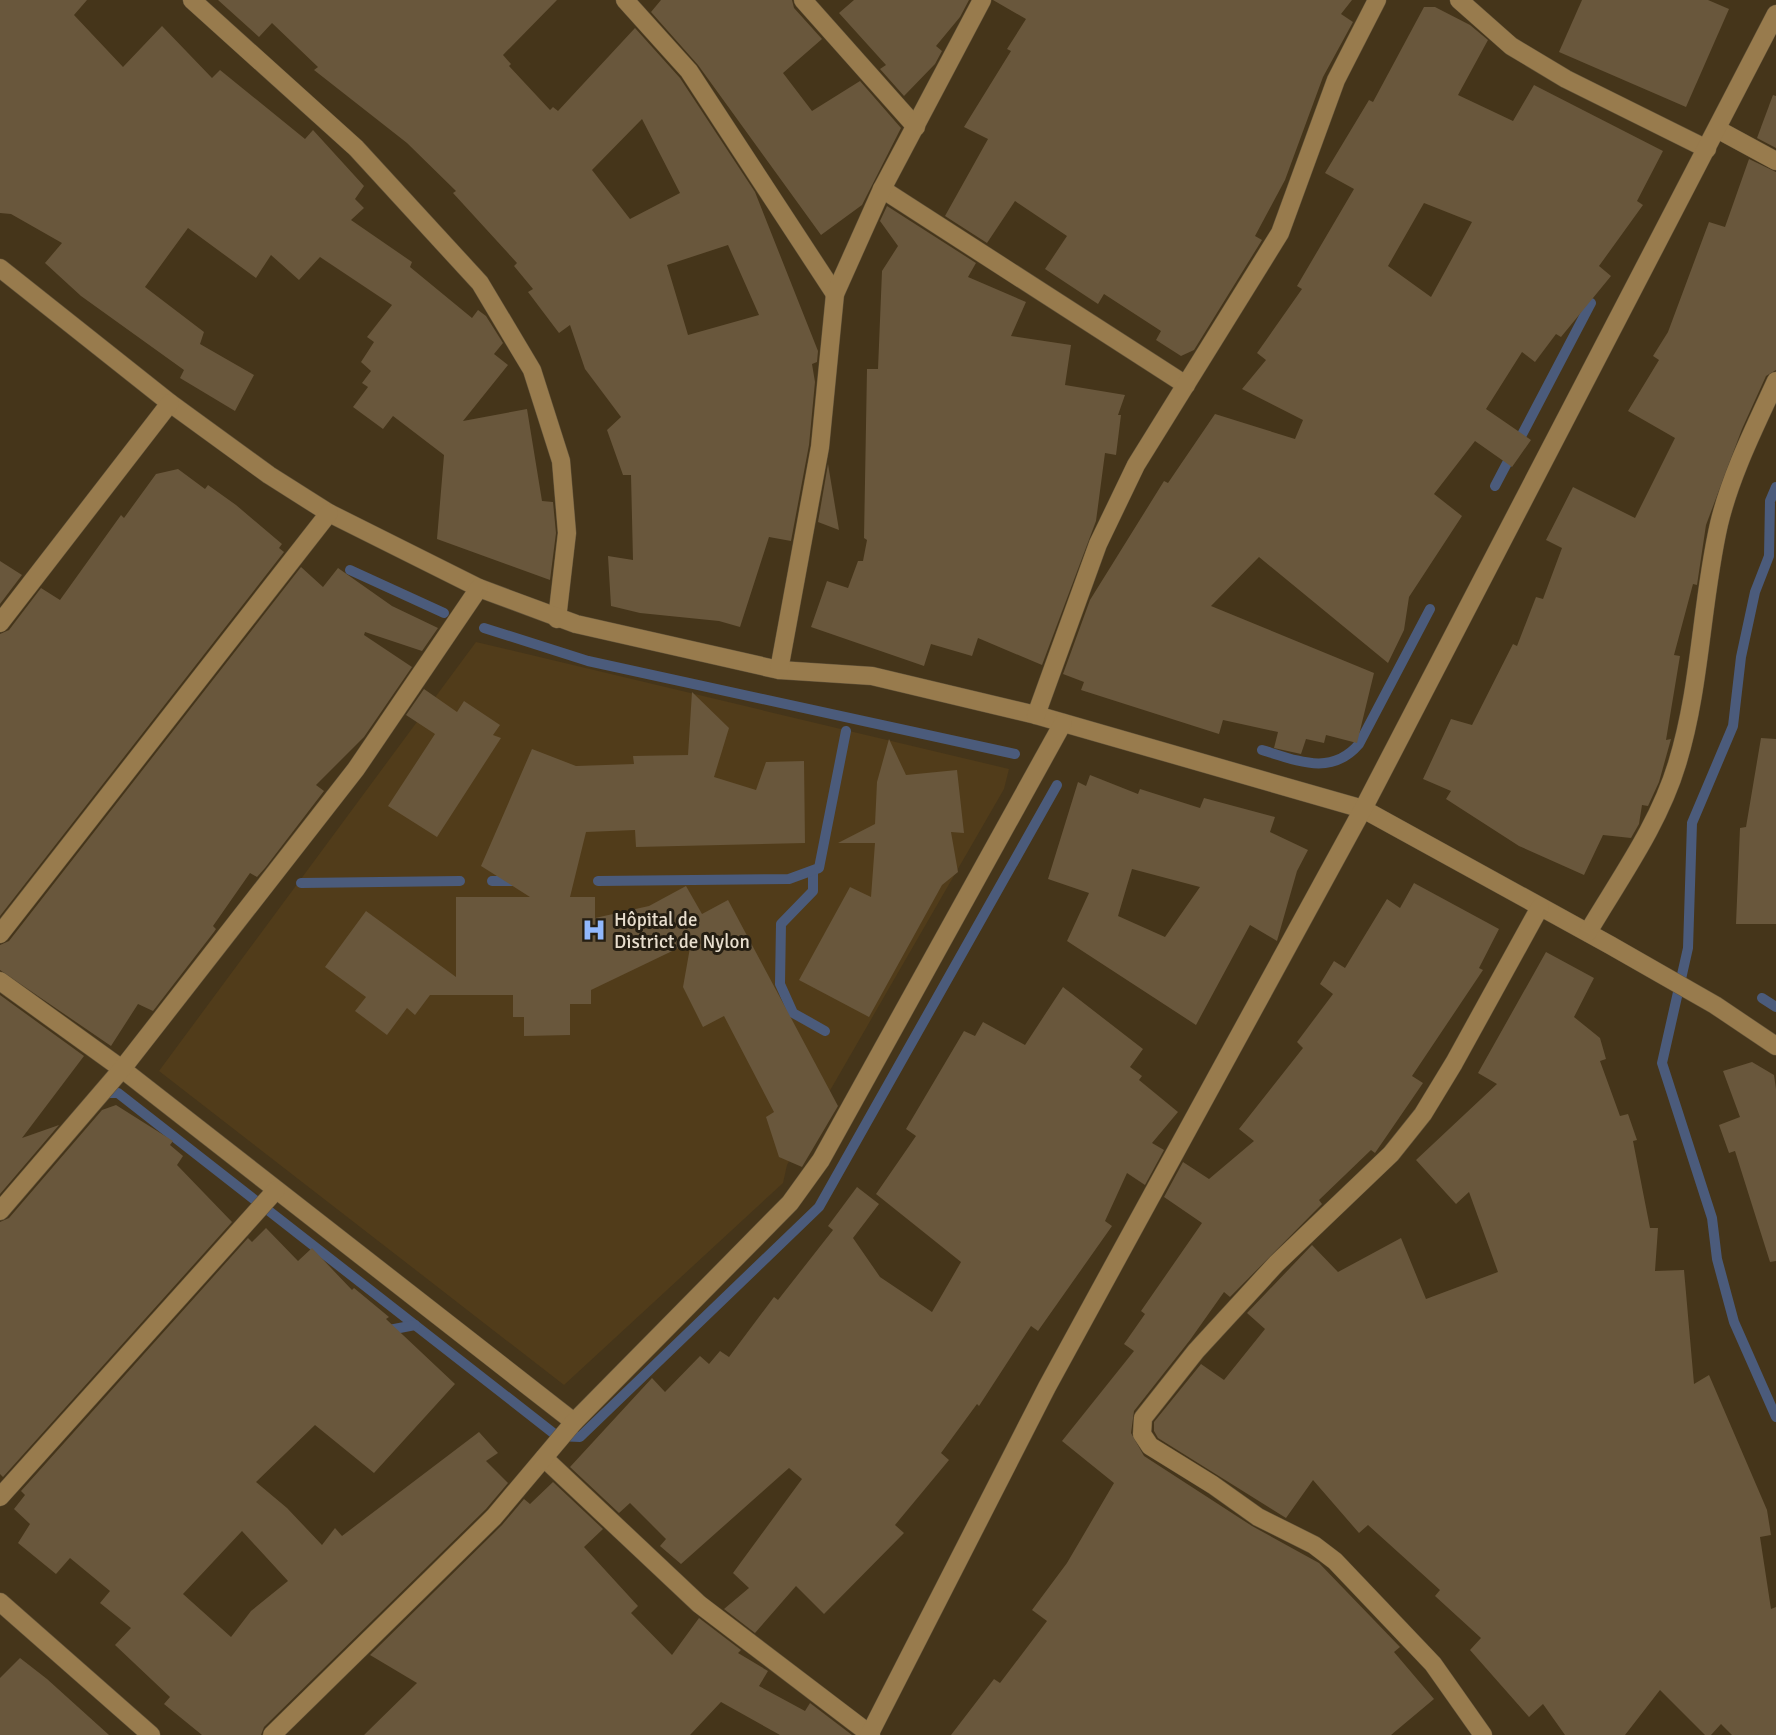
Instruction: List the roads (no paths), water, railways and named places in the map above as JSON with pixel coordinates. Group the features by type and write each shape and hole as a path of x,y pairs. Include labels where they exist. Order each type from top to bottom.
{"street":[{"path":"193,0 356,148 480,284 533,370 561,461 567,533 557,619"},
{"path":"625,0 689,71 835,294"},
{"path":"803,0 916,127"},
{"path":"779,670 820,447 835,294 882,190 982,0"},
{"path":"1036,715 1098,544 1136,465 1280,233 1336,80 1377,0"},
{"path":"1459,0 1511,46 1566,79 1707,149"},
{"path":"544,1458 699,1604 870,1735 1047,1388 1363,808 1776,14"},
{"path":"1717,129 1776,161"},
{"path":"882,190 1186,385"},
{"path":"0,268 170,403 329,513 479,588 557,619 779,670 872,676 1036,715 1363,808 1715,1005 1776,1046"},
{"path":"1588,932 1659,809 1677,764 1689,712 1719,523 1741,456 1776,381"},
{"path":"0,622 170,403"},
{"path":"0,933 329,513"},
{"path":"0,1211 122,1069 356,769 479,588"},
{"path":"272,1735 494,1517 574,1422 790,1203 821,1160 1063,723"},
{"path":"1483,1735 1433,1664 1335,1562 1314,1545 1258,1517 1150,1446 1142,1434 1143,1418 1214,1332 1276,1264 1391,1154 1423,1114 1454,1063 1539,907"},
{"path":"0,981 122,1069 574,1422"},
{"path":"0,1497 276,1190"},
{"path":"0,1602 151,1735"}],"waterway":[{"path":"1495,486 1591,303"},
{"path":"1776,487 1770,501 1769,556 1755,592 1741,657 1733,726 1692,823 1688,948 1662,1063 1712,1218 1717,1259 1734,1322 1776,1417"},
{"path":"350,570 444,613"},
{"path":"1262,750 1313,763 1337,760 1348,754 1359,744 1430,609"},
{"path":"484,628 588,661 1015,754"},
{"path":"598,881 789,879 819,868 846,731"},
{"path":"102,1098 108,1093 118,1093 557,1436 580,1437 819,1207 1057,785"},
{"path":"813,872 813,891 781,924 780,984 793,1013 825,1031"},
{"path":"301,883 460,881"},
{"path":"492,881 518,881"},
{"path":"1762,998 1776,1007"},
{"path":"384,1331 415,1325"}],"place":[{"name":"Hôpital de District de Nylon","path":"594,930"}]}
